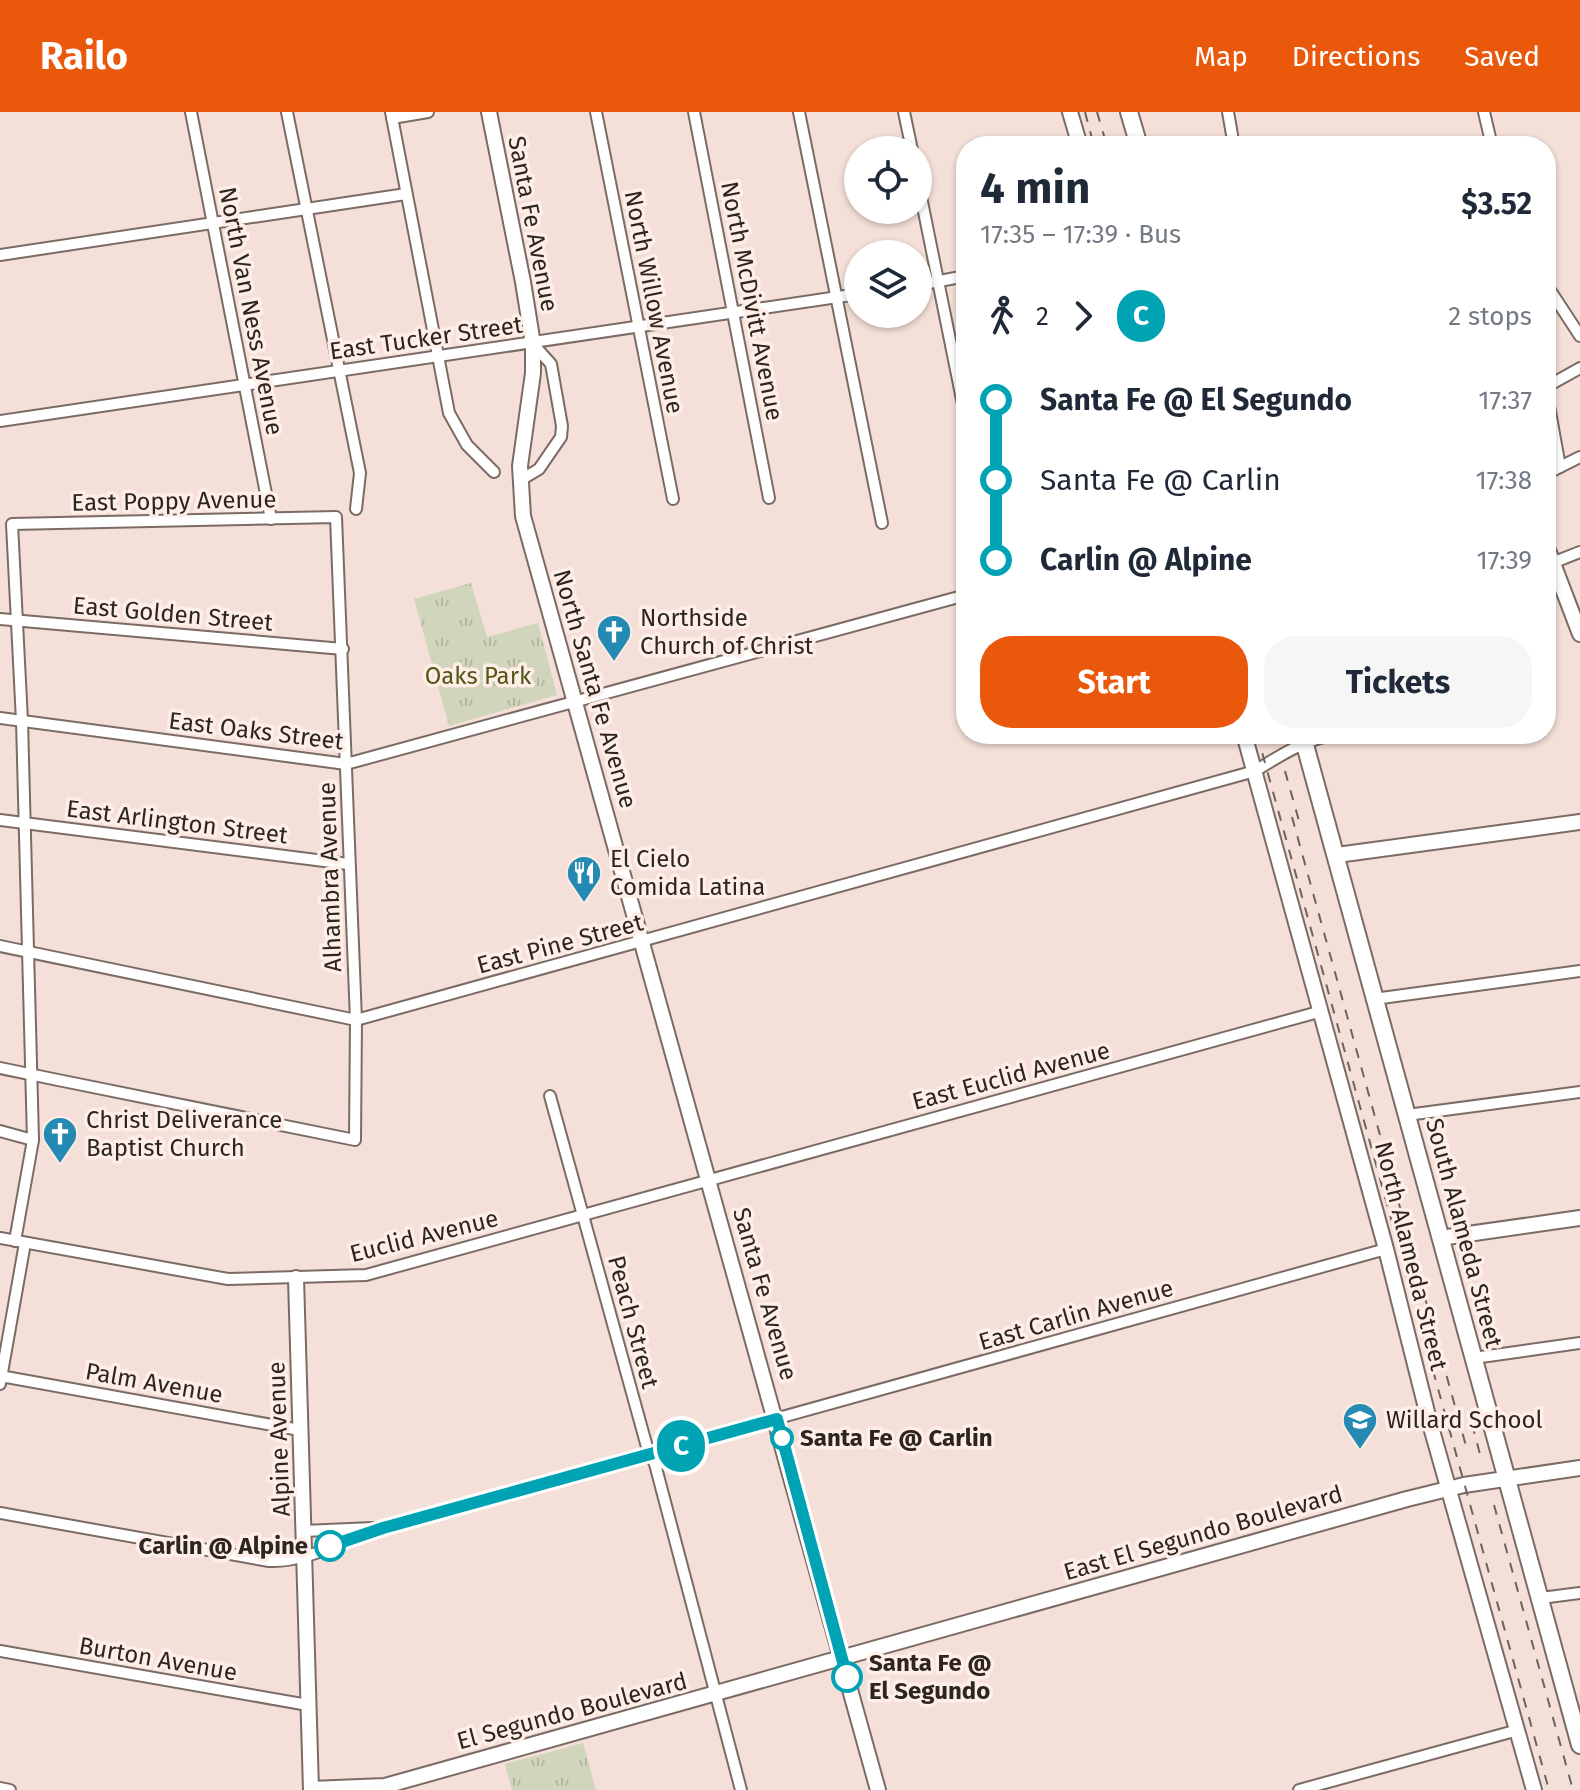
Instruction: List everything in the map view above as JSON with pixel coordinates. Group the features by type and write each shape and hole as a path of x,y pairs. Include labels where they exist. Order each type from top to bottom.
{"main road":[{"path":"1129,112 1136,136"},
{"name":"South Alameda Street","path":"1305,744 1440,1238 1577,1720 1580,1745"}],"street":[{"name":"North Van Ness Avenue","path":"191,112 271,519"},
{"path":"287,112 360,473 356,509"},
{"path":"428,112 392,115 436,358 449,413 457,429 467,445 494,472"},
{"name":"Santa Fe Avenue","path":"489,112 533,344"},
{"name":"North Willow Avenue","path":"596,112 673,499"},
{"name":"North McDivitt Avenue","path":"694,112 769,498"},
{"path":"799,112 882,523"},
{"path":"904,112 909,136"},
{"path":"1070,112 1077,136"},
{"path":"1228,112 1232,136"},
{"path":"1484,112 1490,136"},
{"path":"0,255 406,194"},
{"path":"926,224 956,370"},
{"path":"932,282 956,278"},
{"name":"East Tucker Street","path":"0,421 844,296"},
{"path":"1556,299 1580,336"},
{"path":"519,481 539,469 561,437 562,426 551,364 533,344"},
{"name":"North Santa Fe Avenue","path":"533,344 533,373 519,481 523,516 710,1180"},
{"path":"1556,381 1580,368"},
{"path":"1556,445 1560,467"},
{"path":"1556,469 1580,457"},
{"name":"East Poppy Avenue","path":"16,620 12,524 336,517"},
{"name":"Alhambra Avenue","path":"30,1074 355,1140 356,1020 336,517"},
{"path":"1556,561 1580,552"},
{"path":"1556,589 1580,634"},
{"name":"East Oaks Street","path":"0,718 346,764 956,598"},
{"name":"East Golden Street","path":"0,619 343,649"},
{"path":"0,1379 33,1140 22,721 16,620"},
{"name":"North Alameda Street","path":"1247,744 1534,1790"},
{"name":"East Pine Street","path":"0,946 356,1020 1255,771 1294,744"},
{"name":"East Arlington Street","path":"0,820 348,864"},
{"path":"1337,855 1580,822"},
{"path":"1374,999 1580,971"},
{"name":"East Euclid Avenue","path":"710,1180 1322,1011"},
{"path":"0,1068 30,1074"},
{"path":"1407,1115 1580,1092"},
{"name":"Peach Street","path":"550,1096 655,1464 741,1790"},
{"path":"0,1131 33,1140"},
{"name":"Santa Fe Avenue","path":"710,1180 878,1790"},
{"name":"Euclid Avenue","path":"0,1238 228,1279 366,1275 710,1180"},
{"path":"1440,1238 1580,1218"},
{"name":"East Carlin Avenue","path":"383,1528 1386,1249"},
{"name":"Alpine Avenue","path":"296,1278 311,1790"},
{"path":"1474,1358 1580,1343"},
{"name":"Palm Avenue","path":"0,1379 300,1430"},
{"name":"East El Segundo Boulevard","path":"842,1659 1449,1488 1580,1468"},
{"path":"0,1513 269,1561 304,1556 383,1528"},
{"path":"303,1531 383,1528"},
{"path":"1541,1598 1580,1593"},
{"name":"Burton Avenue","path":"0,1651 308,1705"},
{"name":"El Segundo Boulevard","path":"311,1790 385,1786 842,1659"},
{"path":"1299,1790 1518,1730"},
{"path":"0,1788 10,1790"}],"green space":[{"name":"Oaks Park","path":"471,583 487,637 538,623 557,695 449,726 414,599"},
{"path":"583,1743 596,1790 512,1790 505,1764"}],"railway":[{"path":"1085,112 1091,136"},
{"path":"1097,112 1104,136"},
{"path":"1260,744 1549,1790"},
{"path":"1285,771 1301,828"},
{"path":"1292,817 1466,1446"},
{"path":"1472,1424 1481,1458"},
{"path":"1494,1505 1573,1790"}],"bus line":[{"name":"C","path":"330,1546 383,1528 777,1419 847,1677"}],"place":[{"name":"Northside Church of Christ","path":"614,663"},
{"name":"El Cielo Comida Latina","path":"584,904"},
{"name":"Christ Deliverance Baptist Church","path":"60,1165"},
{"name":"Santa Fe @ Carlin","path":"782,1438"},
{"name":"Willard School","path":"1360,1451"},
{"name":"Carlin @ Alpine","path":"330,1546"},
{"name":"Santa Fe @ El Segundo","path":"847,1677"}]}
